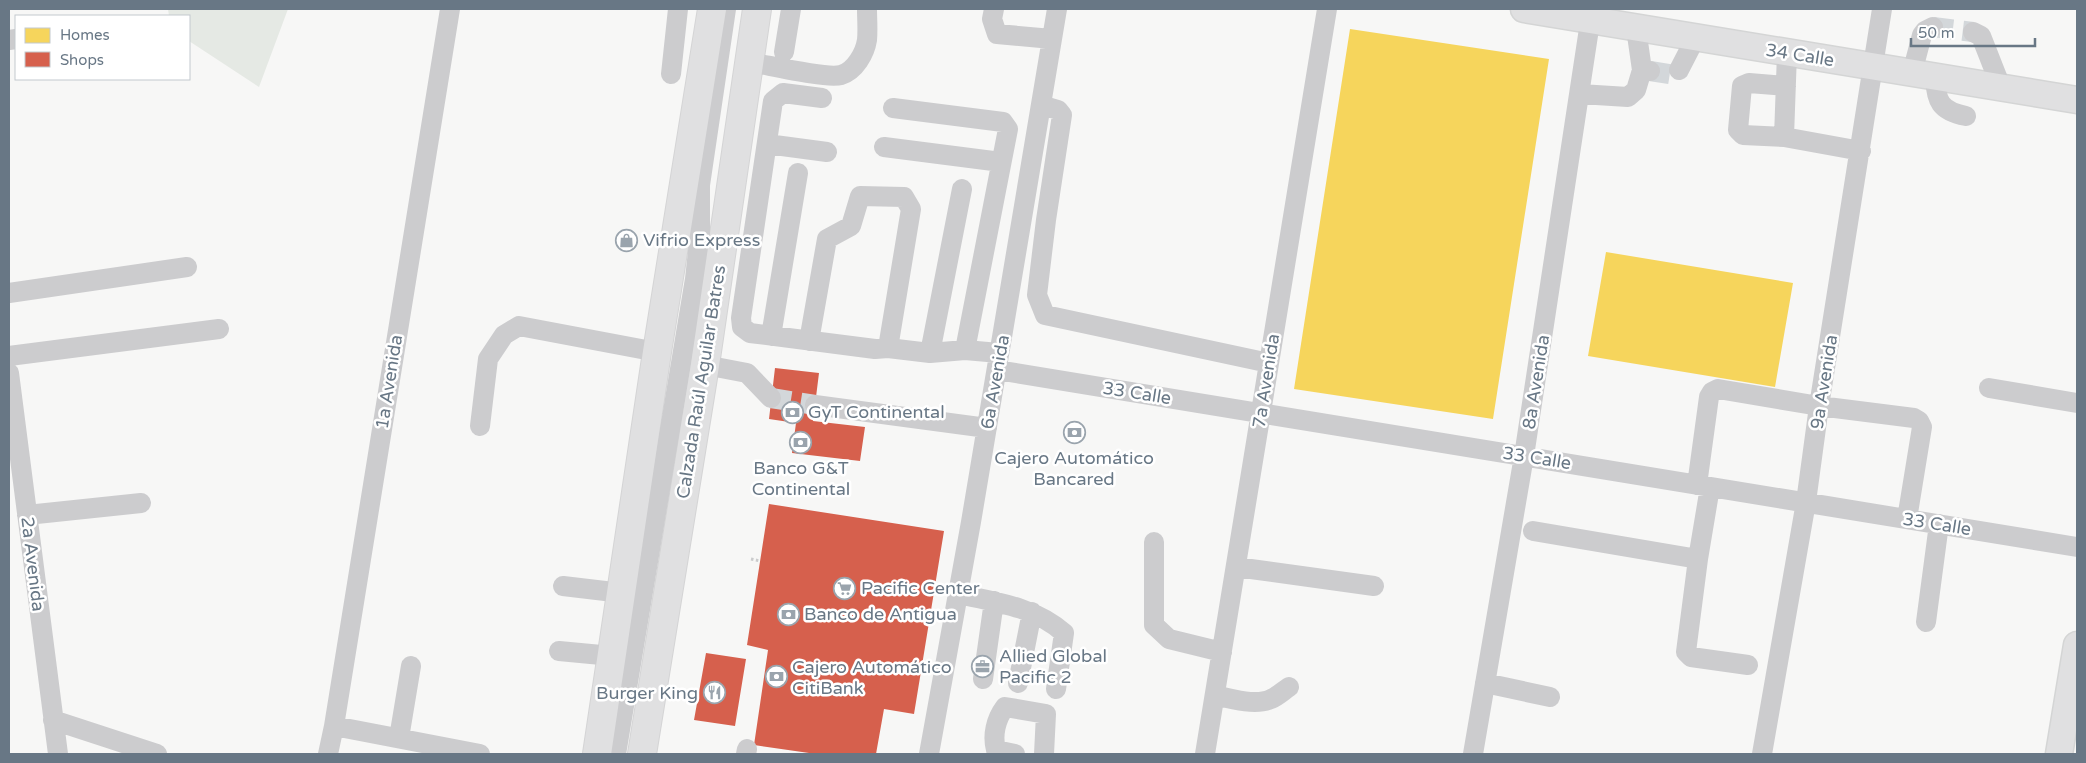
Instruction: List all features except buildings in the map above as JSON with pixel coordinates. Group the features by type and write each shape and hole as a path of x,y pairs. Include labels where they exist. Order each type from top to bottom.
{"highway":[{"name":"Calzada Raúl Aguilar Batres","path":"642,754 705,365 757,9"},
{"path":"597,754 657,352 713,10"}],"main road":[{"name":"34 Calle","path":"1524,9 1591,14 1636,28 2077,100"},
{"path":"2059,754 2077,645"}],"street":[{"name":"1a Avenida","path":"328,754 450,9"},
{"path":"671,74 678,9"},
{"path":"700,233 712,186 740,9"},
{"path":"784,52 790,9"},
{"path":"750,62 826,76 840,76 851,71 862,55 867,40 867,9"},
{"path":"994,9 992,19 997,34 1052,39"},
{"name":"6a Avenida","path":"929,754 987,428 1057,9"},
{"name":"7a Avenida","path":"1205,754 1327,9"},
{"name":"9a Avenida","path":"1762,754 1806,502 1819,406 1861,151 1882,9"},
{"path":"616,754 695,280 700,233 700,185 713,10"},
{"name":"8a Avenida","path":"1473,754 1524,456 1591,14"},
{"path":"1933,26 1922,35 1924,75 1943,107 1955,114 1966,116"},
{"path":"1580,94 1628,97 1636,90 1646,71 1636,28"},
{"path":"1973,32 1981,36 2002,87"},
{"path":"1679,70 1696,37"},
{"path":"1784,138 1788,53"},
{"path":"1786,86 1750,83 1742,86 1738,130 1743,135 1784,138 1861,151"},
{"name":"33 Calle","path":"822,98 783,93 773,101 741,318 742,327 750,333 875,349 888,348 930,353 964,350 998,362 1261,413 2077,547"},
{"path":"1041,105 1058,110 1062,115 1037,295 1045,315 1269,363"},
{"path":"894,108 1004,122 1008,129 964,350"},
{"path":"767,144 827,152"},
{"path":"884,147 1001,162"},
{"path":"772,336 798,173"},
{"path":"930,353 962,189"},
{"path":"809,340 827,239 851,226 860,196 904,197 911,209 888,348"},
{"path":"950,244 984,246"},
{"path":"9,293 187,267"},
{"path":"480,426 488,359 504,335 520,326 657,352"},
{"path":"9,356 219,329"},
{"path":"705,365 747,373 771,398"},
{"name":"2a Avenida","path":"9,373 58,754"},
{"path":"1989,388 2077,403"},
{"path":"1748,665 1691,657 1686,652 1698,559 1709,398 1712,392 1718,389 1819,406 1914,418 1919,421 1922,427 1908,519"},
{"path":"815,405 987,428"},
{"path":"27,515 141,502"},
{"path":"1926,622 1939,524"},
{"path":"1533,531 1698,559"},
{"path":"1154,542 1154,625 1169,639 1222,652"},
{"path":"1236,567 1374,586"},
{"path":"563,586 622,592"},
{"path":"958,594 994,601 1032,612 1052,622 1064,633 1056,690"},
{"path":"984,679 994,601"},
{"path":"1018,683 1032,612"},
{"path":"559,651 612,656"},
{"path":"399,738 411,666"},
{"path":"1486,683 1550,697"},
{"path":"1215,695 1233,699 1262,701 1271,699 1289,687"},
{"path":"1015,754 996,750 993,740 998,716 1005,707 1046,714 1044,754"},
{"path":"54,720 157,754"},
{"path":"334,726 480,754"}],"path":[{"path":"751,559 760,560"}],"shaded area":[{"path":"168,9 288,9 259,87 190,42 190,15 169,15"}],"tunnel":[{"path":"1933,27 1973,32"},
{"path":"1650,71 1676,75 1679,70"},
{"path":"771,398 815,405"}],"place":[{"name":"Vifrio Express","path":"627,240"},
{"name":"GyT Continental","path":"792,412"},
{"name":"Cajero Automático Bancared","path":"1074,433"},
{"name":"Banco G&T Continental","path":"801,443"},
{"name":"Pacific Center","path":"845,588"},
{"name":"Banco de Antigua","path":"788,614"},
{"name":"Allied Global Pacific 2","path":"983,666"},
{"name":"Cajero Automático CitiBank","path":"776,677"},
{"name":"Burger King","path":"714,693"}]}
